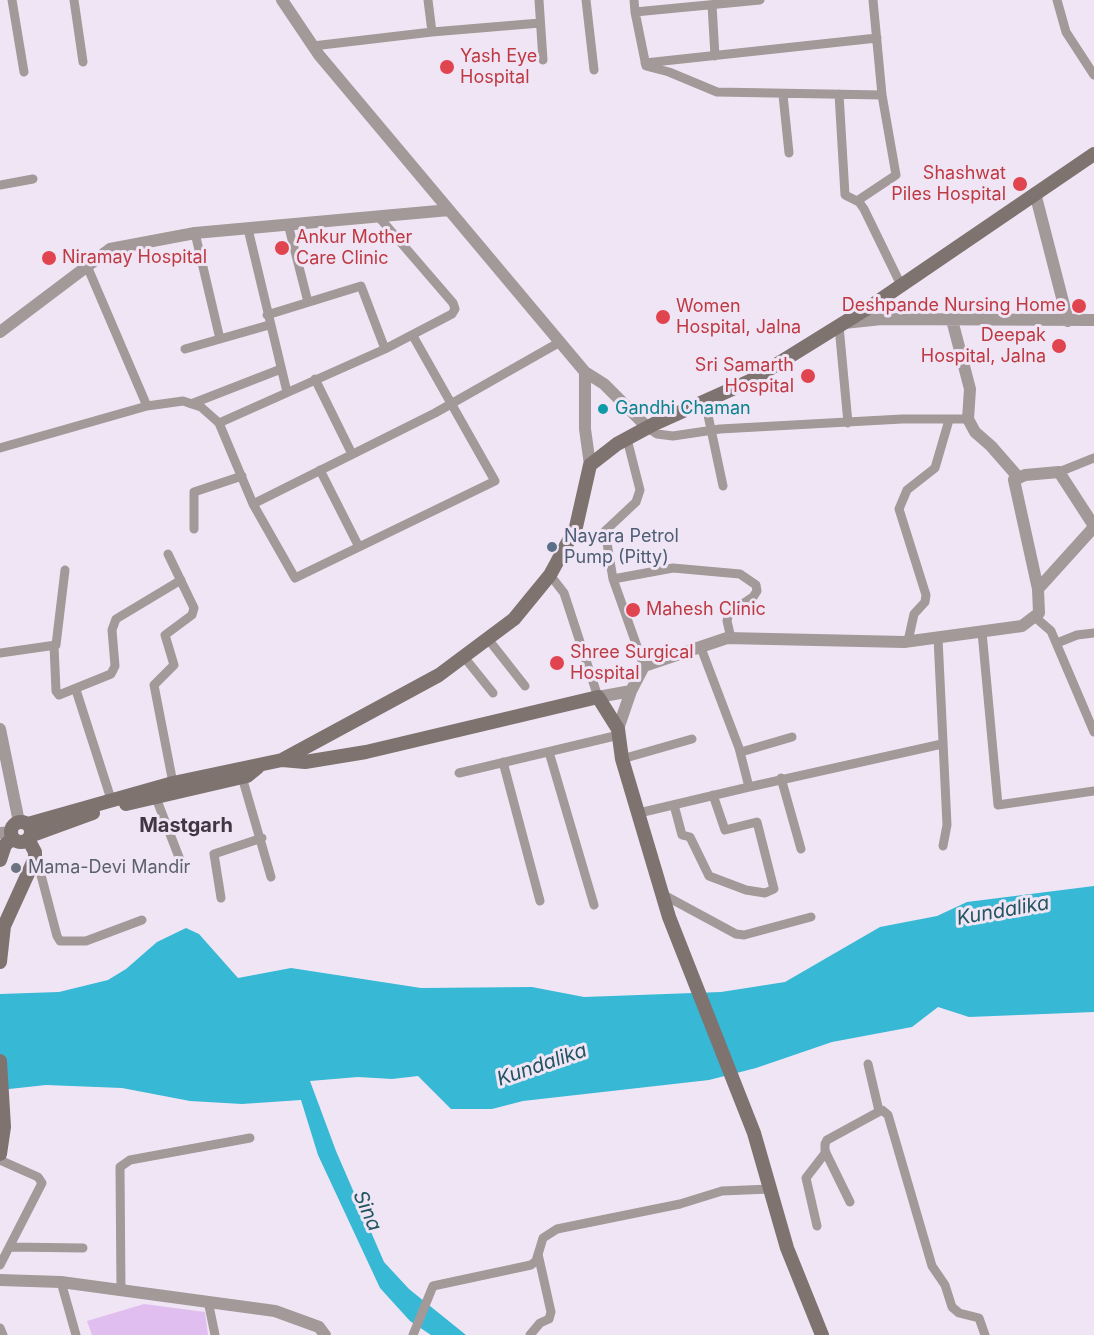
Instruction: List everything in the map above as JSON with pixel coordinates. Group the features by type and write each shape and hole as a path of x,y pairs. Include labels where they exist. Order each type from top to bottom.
{"main road":[{"path":"22,836 44,832 100,811 242,777 258,767 282,760 439,675 514,619 550,575 576,527 590,465 627,439 750,381 901,285 1094,154"},
{"path":"282,760 305,762 366,752 598,697 618,732 622,759 662,894 754,1133 787,1248 822,1335"},
{"path":"0,860 5,845 111,799 244,767 258,767"},
{"path":"0,962 4,926 22,836"},
{"path":"0,1061 4,1127 0,1154"}],"street":[{"path":"12,0 24,72"},
{"path":"74,0 83,62"},
{"path":"282,0 313,46 585,372 604,384 648,428 662,436 713,430 902,419 968,419"},
{"path":"429,0 432,32"},
{"path":"539,0 543,60"},
{"path":"586,0 594,70"},
{"path":"634,0 646,66 669,72 717,92 882,96"},
{"path":"635,12 760,0"},
{"path":"860,204 896,175 882,96 873,0"},
{"path":"1057,0 1066,32 1094,75"},
{"path":"712,4 715,56"},
{"path":"313,46 432,32 540,23"},
{"path":"645,63 877,38"},
{"path":"839,94 845,193 847,198 860,204 901,285"},
{"path":"783,95 789,153"},
{"path":"0,185 33,179"},
{"path":"1035,193 1068,321"},
{"path":"0,332 111,249 195,233 449,210"},
{"path":"219,423 413,336 452,314 454,306 378,216"},
{"path":"288,224 308,302"},
{"path":"248,229 269,326 287,392"},
{"path":"195,233 220,339"},
{"path":"87,266 147,406"},
{"path":"267,315 361,286 385,349"},
{"path":"848,423 841,324 882,319 1091,320 1094,331"},
{"path":"952,320 970,389 968,419 975,432 1019,478"},
{"path":"185,349 269,326"},
{"path":"0,448 147,406 183,401 201,407 219,423 253,504 295,578 495,481 413,336"},
{"path":"253,504 452,403 560,342"},
{"path":"190,404 281,369"},
{"path":"585,372 585,429 590,465"},
{"path":"315,379 352,454"},
{"path":"705,401 713,430 723,486"},
{"path":"908,641 914,614 925,602 926,595 899,509 907,490 935,468 949,420"},
{"path":"627,439 640,490 636,502 605,531 613,579 644,666"},
{"path":"459,773 549,752 618,732 631,691 644,666 731,638 908,641 1022,626 1036,618 1039,613 1038,589 1014,480 1059,472 1094,458"},
{"path":"320,470 359,547"},
{"path":"1038,589 1094,527 1059,472"},
{"path":"195,529 194,492 242,476"},
{"path":"168,554 193,604 194,612 165,635 174,665 154,685 173,783"},
{"path":"613,579 673,568 740,574 756,585 757,591 753,597 729,613 727,621 731,638"},
{"path":"65,570 57,644 54,646 57,694 76,690 114,671 112,630 120,614 181,580"},
{"path":"550,575 564,593 598,697 631,691"},
{"path":"1036,618 1051,631 1094,732"},
{"path":"982,632 998,805 1094,791"},
{"path":"1057,643 1077,634 1094,633"},
{"path":"938,638 947,825 943,846"},
{"path":"488,639 525,686"},
{"path":"0,653 54,646"},
{"path":"701,648 741,752 749,787"},
{"path":"464,657 493,693"},
{"path":"76,690 111,799"},
{"path":"0,729 22,836 60,941 86,941 141,920"},
{"path":"741,752 792,737"},
{"path":"622,759 692,739"},
{"path":"639,813 781,778 942,744"},
{"path":"549,752 594,905"},
{"path":"503,762 540,901"},
{"path":"242,777 262,838 271,877"},
{"path":"781,778 801,849"},
{"path":"675,805 682,835 690,837 709,876 746,890 765,893 774,889 757,822 725,830 713,795"},
{"path":"156,798 184,870"},
{"path":"220,898 214,854 262,838"},
{"path":"662,894 736,934 744,935 811,917"},
{"path":"868,1064 879,1111"},
{"path":"850,1202 826,1152 825,1144 827,1140 882,1110 888,1115 932,1266 945,1285 952,1307 959,1313 979,1318 985,1335"},
{"path":"121,1290 120,1167 130,1160 250,1138"},
{"path":"817,1226 806,1178 826,1152"},
{"path":"0,1160 38,1177 42,1183 0,1265"},
{"path":"413,1335 433,1286 525,1268 536,1261 543,1238 557,1229 680,1204 722,1191 770,1189"},
{"path":"10,1247 83,1248"},
{"path":"530,1335 540,1323 549,1319 551,1312 538,1254"},
{"path":"0,1280 61,1282 275,1311 319,1327 325,1335"},
{"path":"61,1282 74,1334"},
{"path":"208,1301 214,1335"},
{"path":"0,1328 3,1335"}],"shaded area":[{"path":"144,1304 205,1312 208,1335 92,1335 87,1321"}],"water":[{"name":"Kundalika","path":"1094,886 1094,1012 969,1017 938,1007 912,1027 832,1042 756,1068 709,1080 523,1101 492,1109 451,1109 418,1076 310,1081 336,1151 384,1262 409,1289 466,1335 431,1335 410,1321 380,1288 318,1155 301,1100 242,1104 190,1101 122,1088 46,1085 0,1090 0,994 59,992 108,980 126,969 157,942 186,928 199,934 238,978 291,968 421,988 532,987 584,997 721,992 785,982 880,927 937,916 967,902"}],"place":[{"name":"Yash Eye Hospital","path":"447,67"},
{"name":"Shashwat Piles Hospital","path":"1020,184"},
{"name":"Ankur Mother Care Clinic","path":"282,248"},
{"name":"Niramay Hospital","path":"49,258"},
{"name":"Deshpande Nursing Home","path":"1079,306"},
{"name":"Women Hospital, Jalna","path":"663,317"},
{"name":"Deepak Hospital, Jalna","path":"1059,346"},
{"name":"Sri Samarth Hospital","path":"808,376"},
{"name":"Gandhi Chaman","path":"603,409"},
{"name":"Nayara Petrol Pump (Pitty)","path":"552,547"},
{"name":"Mahesh Clinic","path":"633,610"},
{"name":"Shree Surgical Hospital","path":"557,663"},
{"name":"Mama-Devi Mandir","path":"16,868"}],"district":[{"name":"Mastgarh","path":"186,826"}],"water label":[{"name":"Sina","path":"367,1211"}]}
